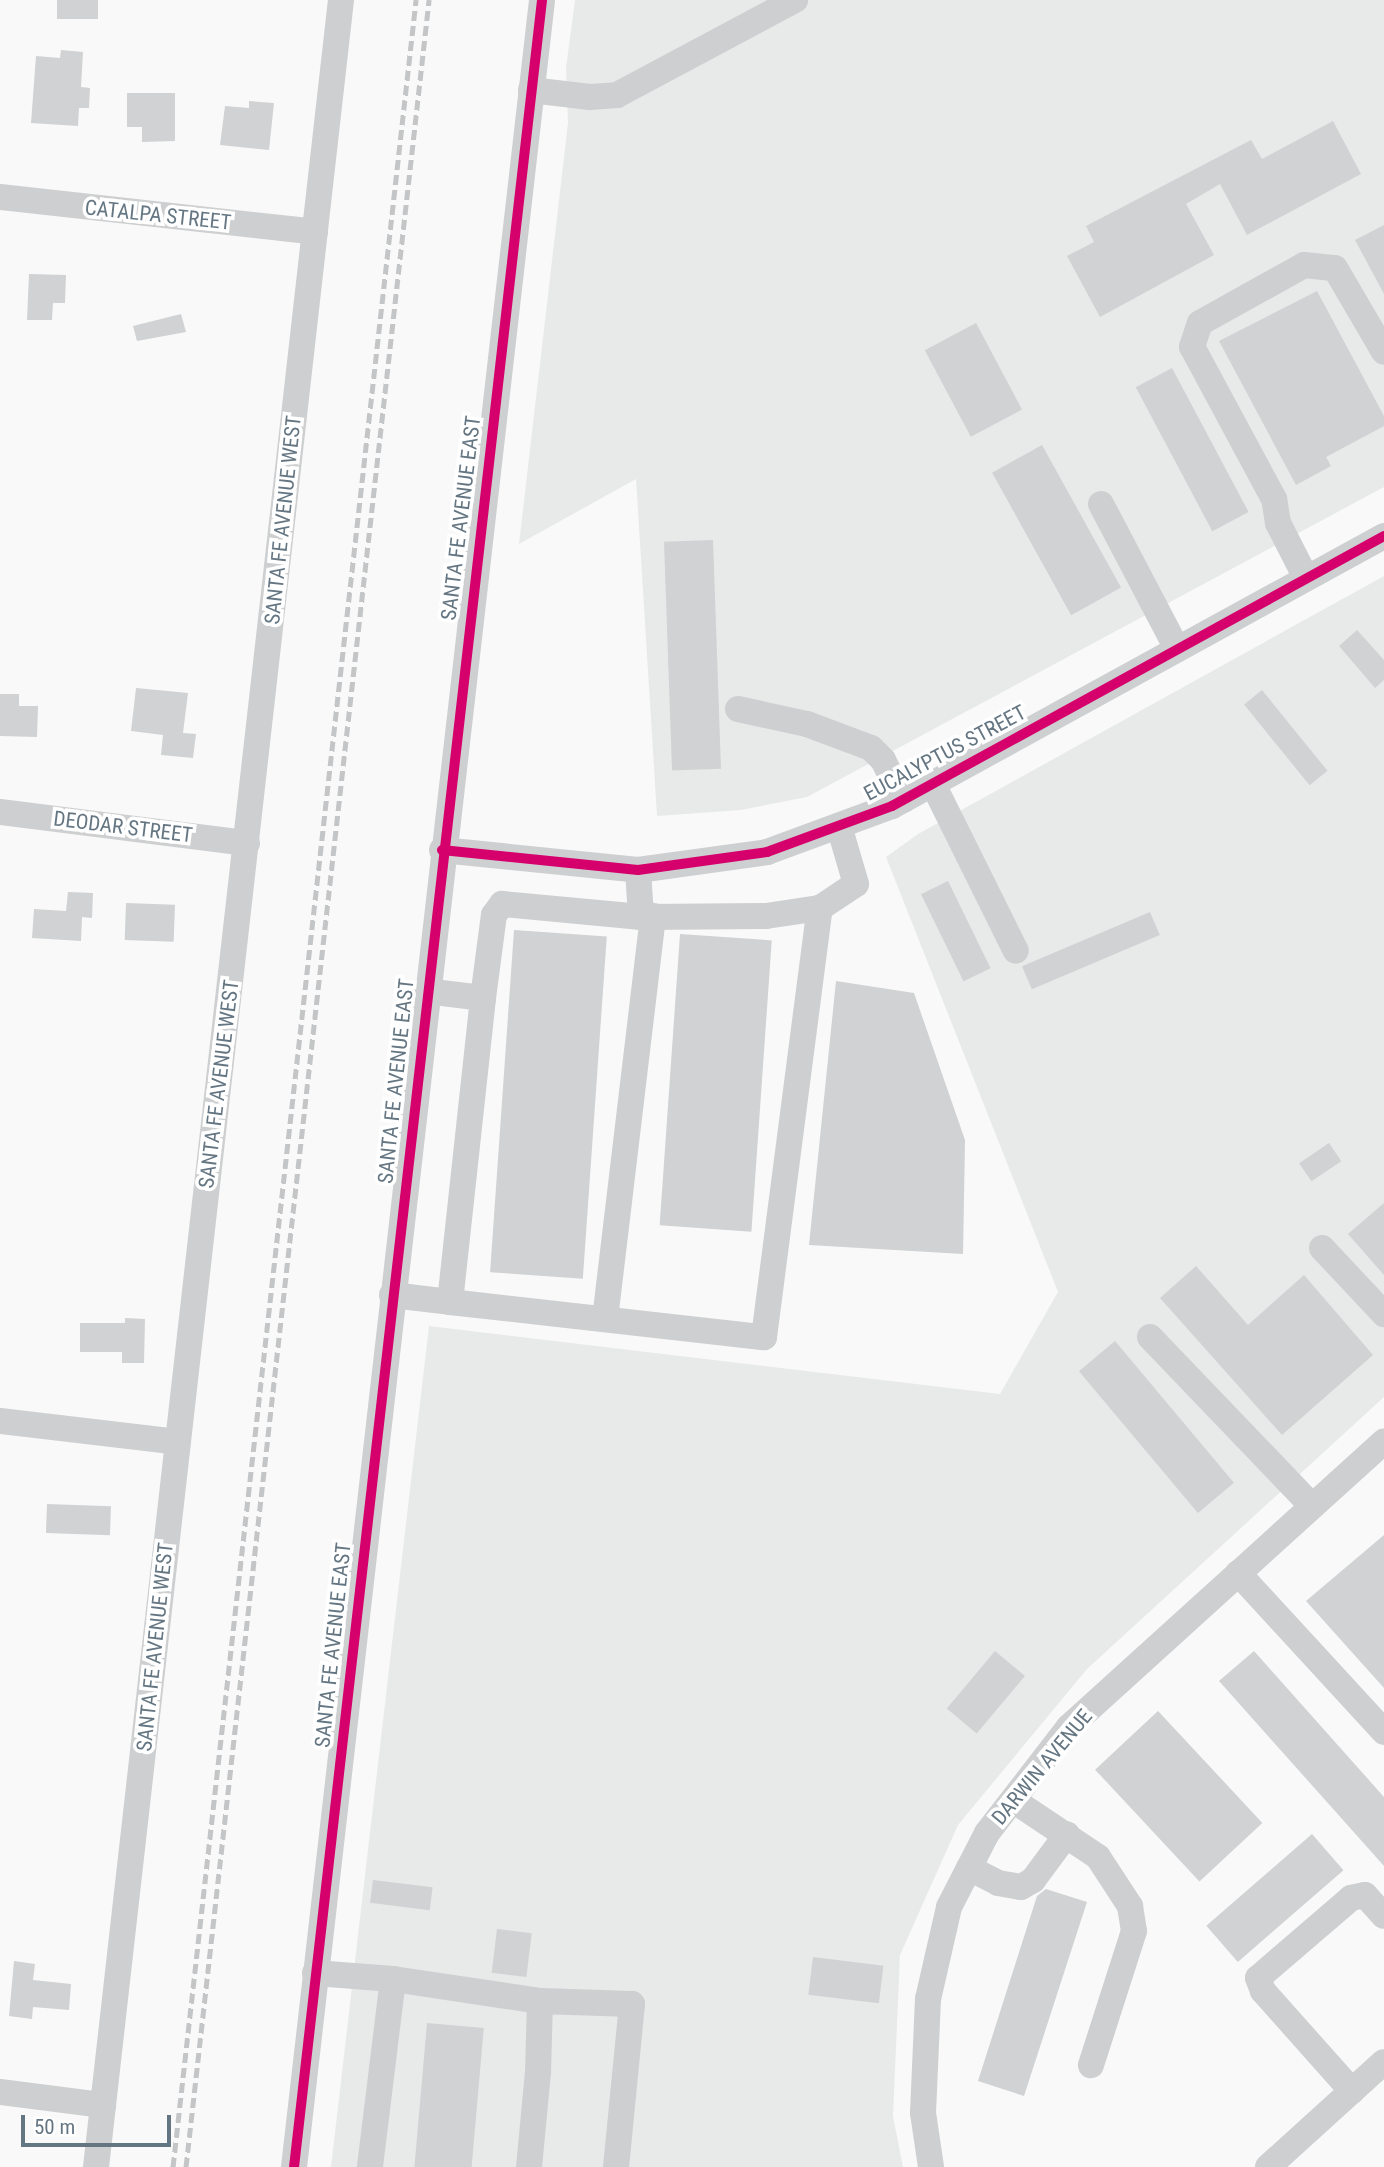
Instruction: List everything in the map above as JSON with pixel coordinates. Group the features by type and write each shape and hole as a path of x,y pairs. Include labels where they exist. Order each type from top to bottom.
{"street":[{"name":"SANTA FE AVENUE WEST","path":"96,2167 341,0"},
{"name":"SANTA FE AVENUE EAST","path":"294,2167 442,850 542,0"},
{"path":"531,90 590,97 617,95 795,0"},
{"name":"CATALPA STREET","path":"0,197 315,232"},
{"path":"1306,578 1278,523 1274,499 1192,347 1200,323 1304,265 1335,268 1384,352"},
{"path":"1101,504 1177,649"},
{"name":"EUCALYPTUS STREET","path":"442,850 638,870 767,852 903,800 1384,536"},
{"path":"738,709 807,724 871,748 883,760 903,800"},
{"path":"933,784 1016,951"},
{"name":"DEODAR STREET","path":"0,812 247,843"},
{"path":"450,1302 483,998 494,915 502,904 647,916 766,916 820,908 856,884 839,826"},
{"path":"605,1319 647,916 638,870"},
{"path":"392,1295 764,1337 820,908"},
{"path":"426,991 483,998"},
{"path":"1322,1248 1384,1314"},
{"path":"1150,1337 1312,1506"},
{"path":"0,1421 178,1442"},
{"name":"DARWIN AVENUE","path":"931,2167 923,2113 928,1999 949,1907 987,1833 1069,1727 1384,1442"},
{"path":"1238,1573 1384,1732"},
{"path":"1013,1800 1098,1857 1130,1906 1134,1931 1091,2065"},
{"path":"969,1868 998,1883 1021,1887 1033,1881 1067,1834"},
{"path":"1352,2091 1263,1991 1258,1979 1351,1898 1365,1895 1384,1916"},
{"path":"315,1973 393,1979 540,2001 632,2004 616,2167"},
{"path":"370,2167 393,1979"},
{"path":"529,2167 538,2072 540,2001"},
{"path":"1268,2167 1384,2062"},
{"path":"0,2092 103,2105"}],"shaded area":[{"path":"575,0 1384,0 1384,487 807,797 741,810 657,816 636,479 519,544 568,123 566,68"},
{"path":"1384,576 1384,1397 1087,1669 958,1825 900,1955 893,2116 903,2167 331,2167 429,1326 1000,1394 1058,1292 886,857 918,834"}],"building":[{"path":"57,0 98,0 98,19 57,19"},
{"path":"61,50 83,52 81,87 90,88 89,108 79,108 78,126 31,123 36,56 60,58"},
{"path":"127,93 175,93 175,141 142,142 142,127 127,127"},
{"path":"249,101 274,103 269,150 220,145 225,106 249,108"},
{"path":"1333,121 1361,174 1247,235 1220,184 1186,204 1214,255 1100,317 1067,256 1094,242 1086,226 1251,140 1262,159"},
{"path":"1384,225 1384,294 1355,240"},
{"path":"29,274 66,275 65,303 53,303 52,320 27,320"},
{"path":"1317,291 1384,416 1384,426 1326,457 1331,466 1296,485 1219,341"},
{"path":"181,314 186,332 137,341 133,326"},
{"path":"976,323 1022,410 971,437 925,350"},
{"path":"1172,368 1249,512 1212,531 1136,387"},
{"path":"1042,445 1121,588 1071,615 992,473"},
{"path":"713,540 721,769 672,771 664,542"},
{"path":"1357,630 1384,660 1384,680 1375,688 1339,646"},
{"path":"136,688 188,693 183,733 196,734 193,758 161,755 163,735 131,731"},
{"path":"1262,690 1327,771 1310,785 1244,704"},
{"path":"0,694 19,694 19,706 38,706 37,737 0,736"},
{"path":"948,881 991,968 964,981 921,894"},
{"path":"68,892 93,893 92,918 82,917 81,941 32,938 34,909 66,911"},
{"path":"126,903 175,905 174,942 125,940"},
{"path":"1150,912 1160,935 1032,989 1022,966"},
{"path":"514,930 607,936 583,1279 490,1272"},
{"path":"680,934 772,940 751,1232 660,1225"},
{"path":"836,981 914,993 965,1140 963,1254 809,1245"},
{"path":"1329,1143 1341,1161 1311,1181 1299,1163"},
{"path":"1384,1203 1384,1275 1348,1234"},
{"path":"1196,1266 1248,1325 1304,1275 1373,1355 1282,1435 1160,1298"},
{"path":"125,1318 145,1319 144,1363 122,1363 122,1352 80,1352 80,1323 125,1323"},
{"path":"1115,1341 1234,1483 1198,1513 1079,1371"},
{"path":"47,1504 111,1506 110,1535 46,1533"},
{"path":"1384,1535 1384,1688 1306,1601"},
{"path":"995,1651 1025,1676 977,1734 947,1708"},
{"path":"1254,1651 1384,1797 1384,1866 1219,1681"},
{"path":"1158,1711 1262,1823 1199,1882 1095,1770"},
{"path":"1312,1834 1343,1870 1238,1962 1206,1926"},
{"path":"373,1880 433,1887 430,1910 370,1903"},
{"path":"1046,1889 1087,1902 1024,2096 978,2081 1037,1896"},
{"path":"497,1929 532,1933 526,1977 492,1973"},
{"path":"813,1957 883,1966 879,2003 808,1995"},
{"path":"14,1961 35,1964 33,1980 71,1984 69,2010 33,2007 32,2019 9,2016"},
{"path":"427,2023 484,2028 472,2167 414,2167"}],"railway":[{"path":"173,2167 416,0"},
{"path":"186,2167 429,0"}],"cycle path":[{"path":"294,2167 542,0"},
{"path":"442,850 638,870 767,852 892,806 1384,536"}]}
